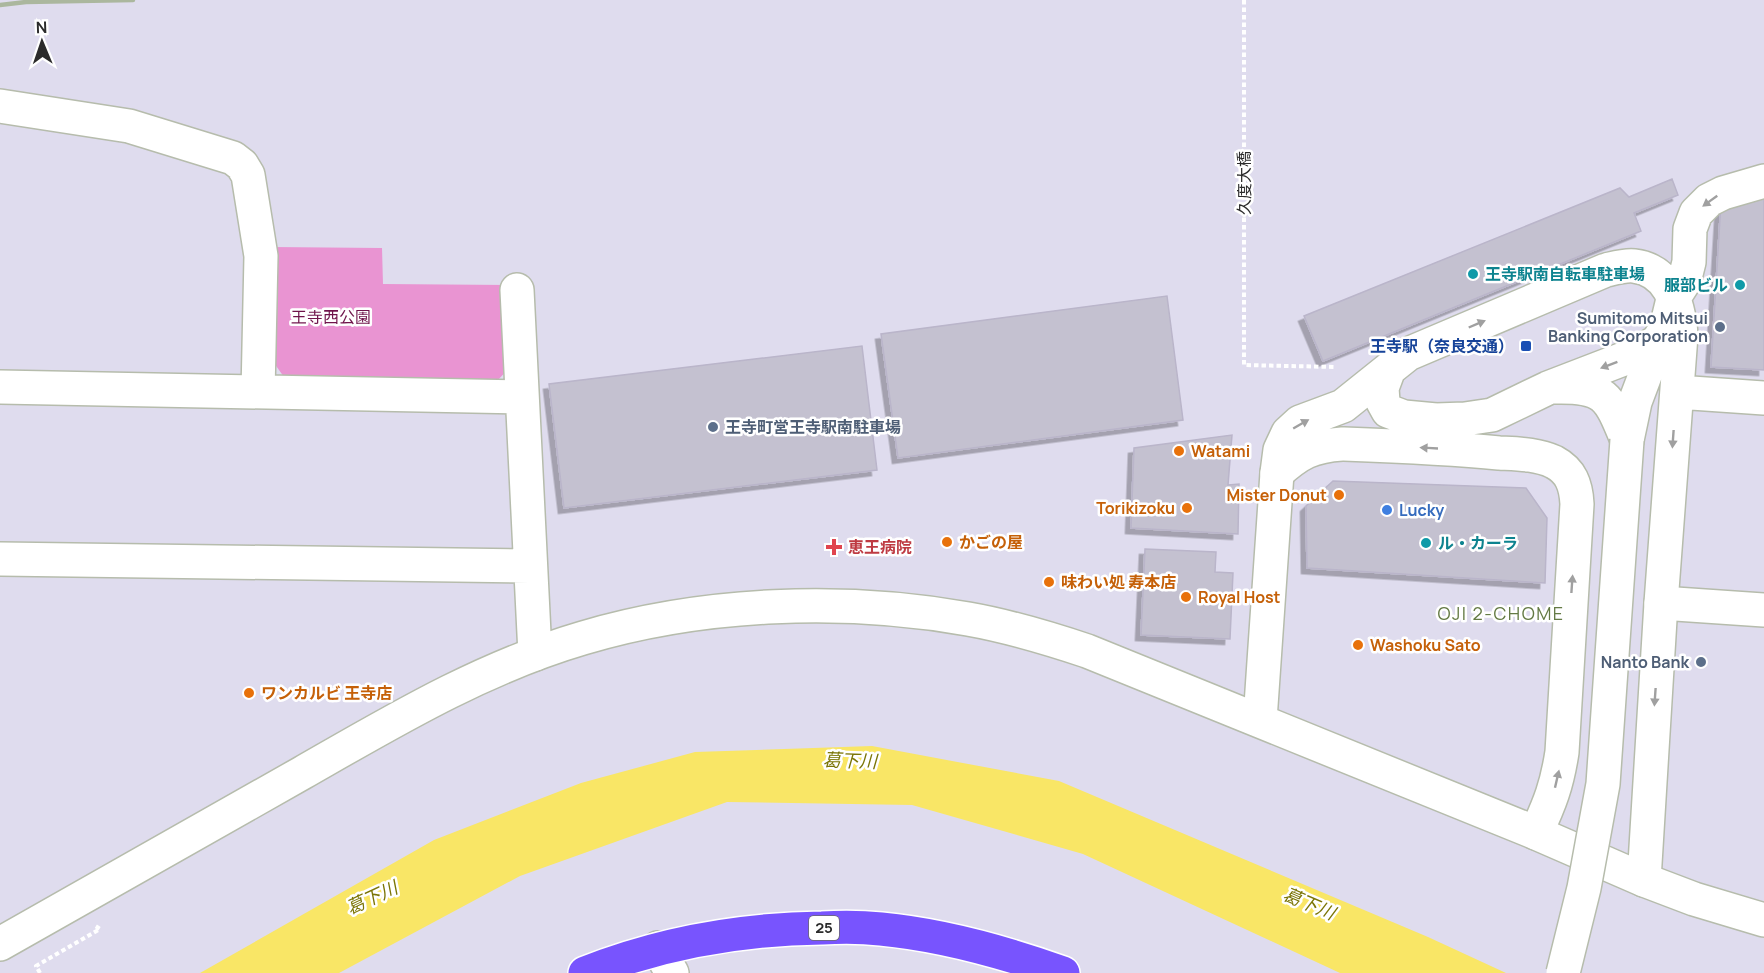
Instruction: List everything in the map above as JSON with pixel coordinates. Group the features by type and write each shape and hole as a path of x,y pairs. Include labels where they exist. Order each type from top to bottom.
{"highway":[{"name":"25","path":"585,973 615,961 665,961 713,936 797,928 879,928 962,942 1004,953 1063,973"}],"street":[{"path":"0,106 129,126 232,158 242,165 248,175 261,256 258,392"},
{"path":"1563,973 1584,888 1603,784 1627,440 1635,402 1658,342 1666,328 1673,299 1684,282 1689,262 1690,229 1696,213 1709,200 1723,193 1764,181"},
{"path":"1260,720 1276,473 1280,450 1288,433 1300,422 1343,406 1408,354 1425,345 1606,270 1633,265 1652,270 1665,280 1680,314 1680,324 1644,880"},
{"path":"517,290 535,654"},
{"path":"1389,369 1383,388 1383,402 1388,411 1404,417 1436,420 1465,419 1492,415 1548,388 1639,353 1658,342"},
{"path":"0,387 522,397"},
{"path":"1481,451 1511,433 1548,388 1580,387 1601,392 1615,411 1627,440"},
{"path":"1677,392 1764,398"},
{"path":"1361,393 1358,417 1364,429 1372,438 1389,446"},
{"path":"1276,473 1303,452 1322,446 1342,444 1540,456 1556,463 1568,472 1576,487 1577,504 1562,752 1558,780 1536,833"},
{"path":"0,558 530,566"},
{"path":"1661,603 1764,609"},
{"path":"0,944 442,694 535,654 628,626 679,616 793,607 862,606 915,610 971,619 1030,633 1087,651 1536,833 1644,880 1694,899 1764,920"}],"path":[{"name":"久度大橋","path":"1244,0 1244,365 1335,367"},
{"path":"36,966 40,973"}],"green space":[{"name":"王寺西公園","path":"272,247 382,248 383,284 508,285 512,365 496,382 284,377 269,356"}],"water":[{"name":"葛下川","path":"872,746 1059,781 1428,937 1506,973 1340,973 1083,854 912,805 727,802 520,876 339,973 200,973 434,840 581,783 695,752"}],"building":[{"name":"王寺駅南自転車駐車場","path":"1672,179 1678,195 1634,213 1641,231 1323,361 1304,316 1620,188 1629,197"},
{"name":"服部ビル","path":"1764,193 1764,370 1711,367 1721,202"},
{"path":"1167,296 1183,420 898,458 881,334"},
{"name":"王寺町営王寺駅南駐車場","path":"862,346 877,470 564,508 549,384"},
{"path":"1232,435 1228,485 1239,484 1238,534 1131,528 1134,448"},
{"name":"ル・カーラ","path":"1333,481 1526,488 1547,518 1545,583 1307,568 1306,506"},
{"path":"1145,549 1216,552 1215,572 1233,573 1230,639 1141,635"}],"railway":[{"path":"0,5 26,2 133,0"}],"place":[{"name":"王寺駅南自転車駐車場","path":"1473,274"},
{"name":"服部ビル","path":"1740,285"},
{"name":"Sumitomo Mitsui Banking Corporation","path":"1720,327"},
{"name":"王寺駅（奈良交通）","path":"1526,346"},
{"name":"王寺町営王寺駅南駐車場","path":"713,427"},
{"name":"Watami","path":"1179,451"},
{"name":"Mister Donut","path":"1339,495"},
{"name":"Torikizoku","path":"1187,508"},
{"name":"Lucky","path":"1387,510"},
{"name":"かごの屋","path":"947,542"},
{"name":"ル・カーラ","path":"1426,543"},
{"name":"恵王病院","path":"834,547"},
{"name":"味わい処 寿本店","path":"1049,582"},
{"name":"Royal Host","path":"1186,597"},
{"name":"Washoku Sato","path":"1358,645"},
{"name":"Nanto Bank","path":"1701,662"},
{"name":"ワンカルビ 王寺店","path":"249,693"}],"district":[{"name":"OJI 2-CHOME","path":"1501,614"}]}
